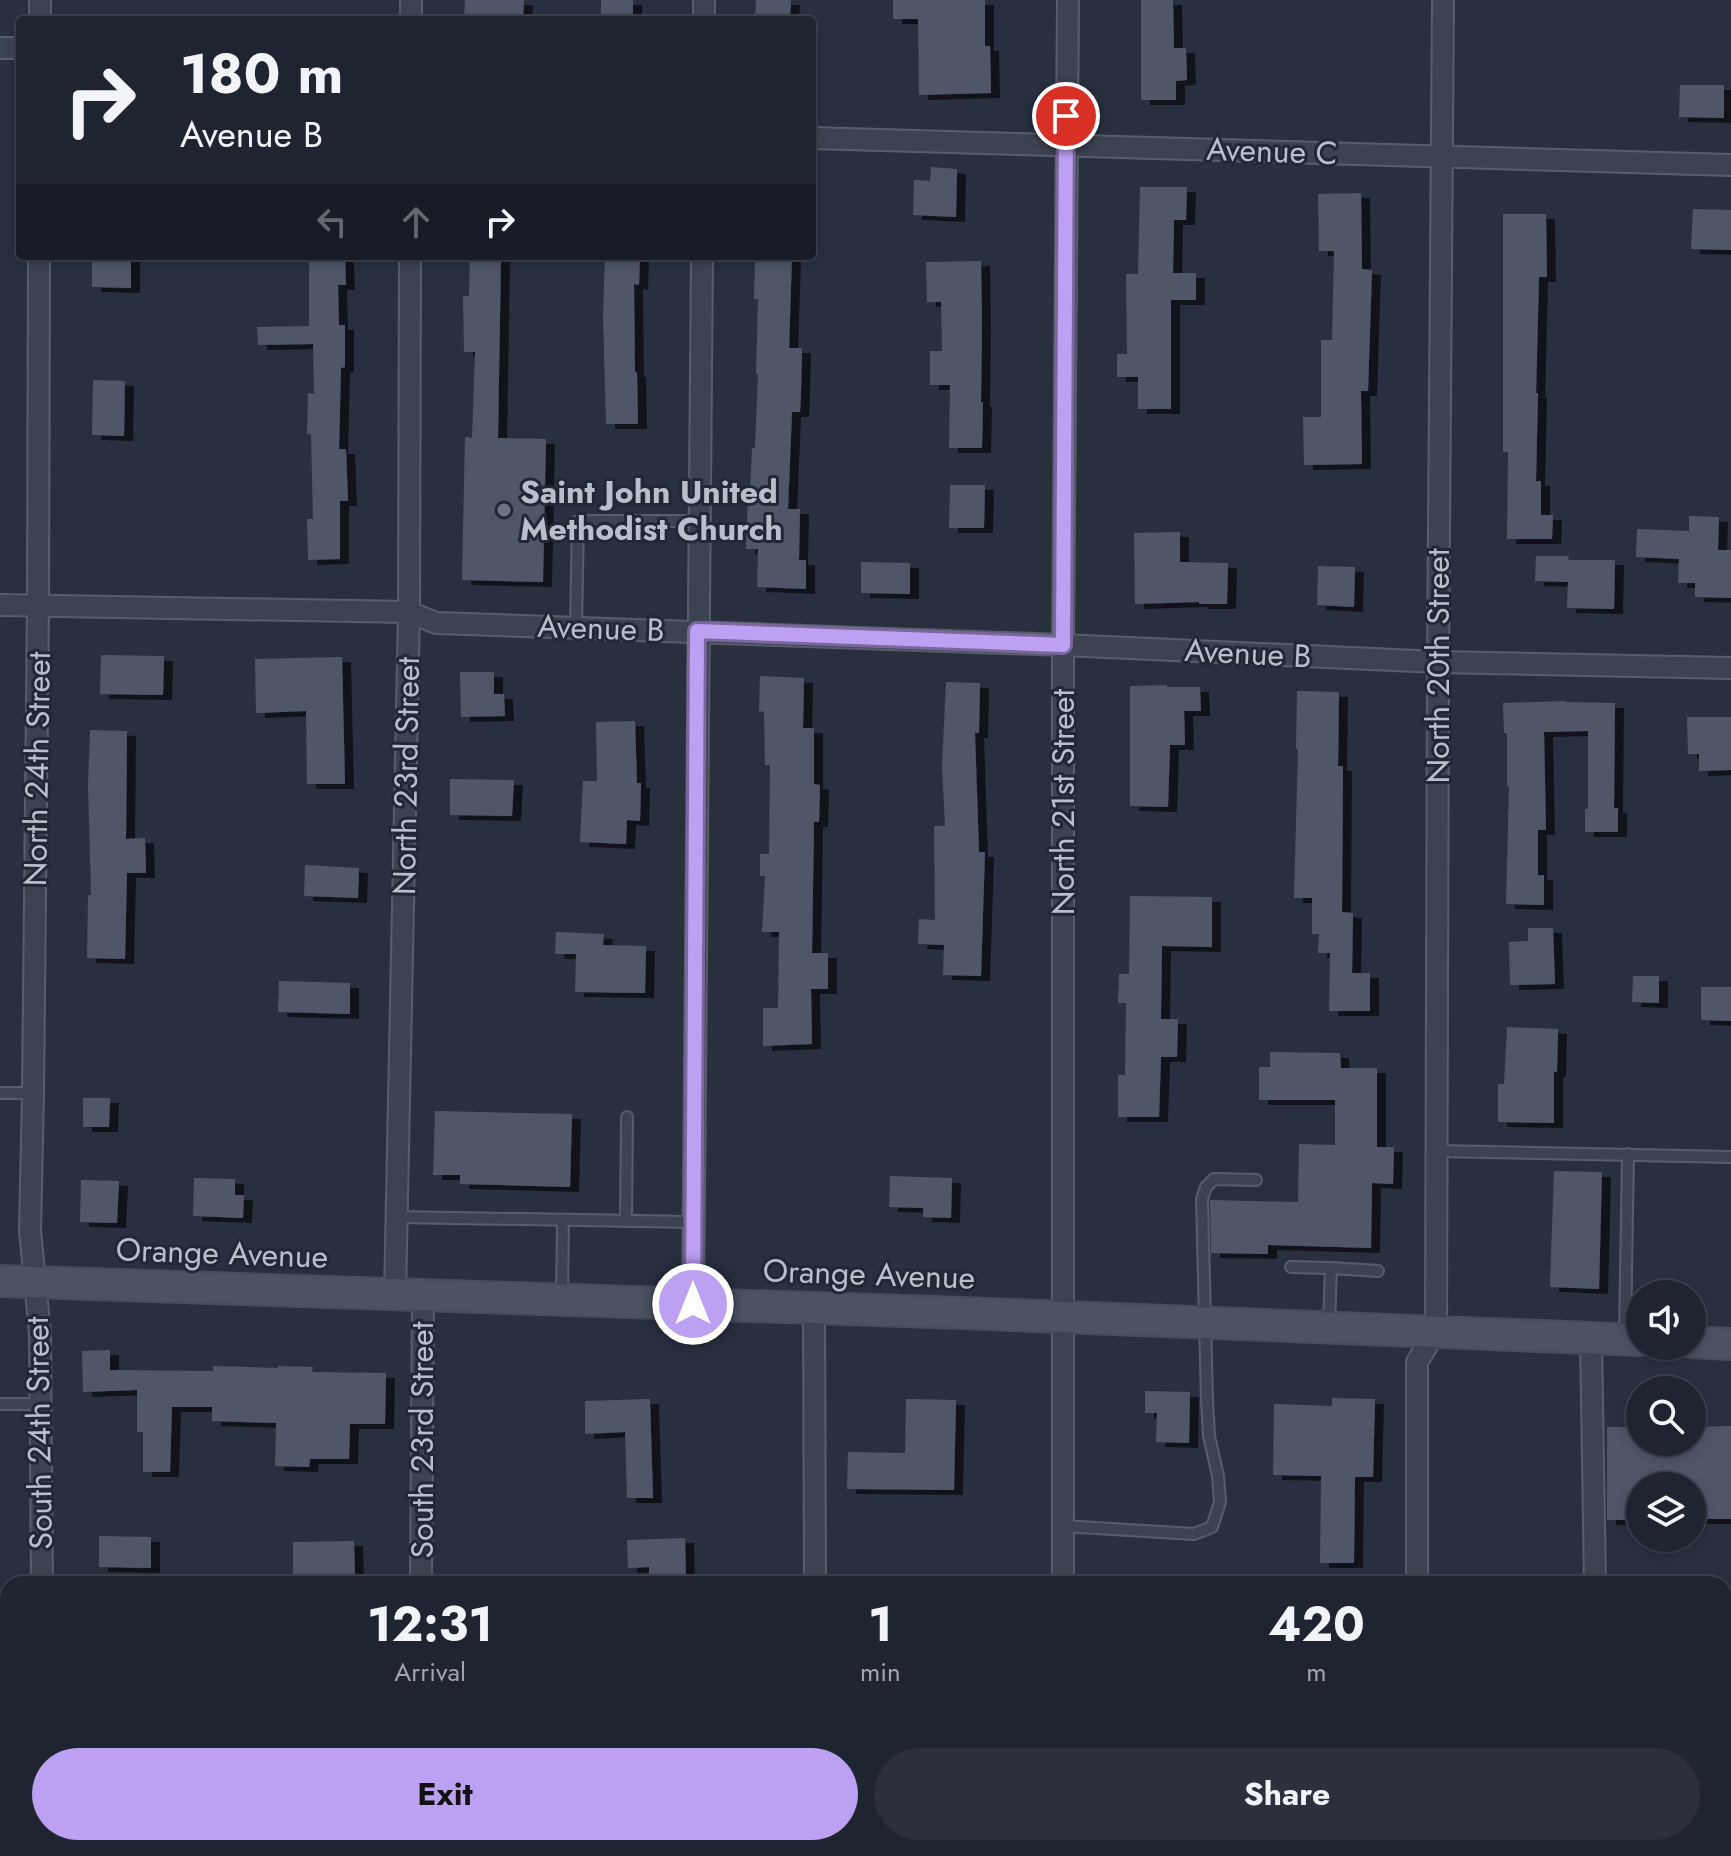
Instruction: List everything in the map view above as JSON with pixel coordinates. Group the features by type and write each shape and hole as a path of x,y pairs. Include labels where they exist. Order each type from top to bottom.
{"main road":[{"name":"Orange Avenue","path":"0,1281 1204,1322 1626,1340"},
{"path":"1706,1343 1731,1344"}],"street":[{"name":"North 21st Street","path":"1063,1576 1063,645 1068,0"},
{"name":"North 20th Street","path":"1436,1331 1443,0"},
{"name":"Avenue C","path":"816,138 1731,165"},
{"name":"North 24th Street","path":"35,1282 30,1230 39,260"},
{"name":"North 23rd Street","path":"409,1296 397,1217 409,612 410,260"},
{"path":"693,1304 702,260"},
{"name":"Avenue B","path":"0,605 409,612 436,623 1063,645 1438,662 1731,668"},
{"name":"South 24th Street","path":"35,1282 40,1334 42,1576"},
{"name":"South 23rd Street","path":"409,1296 421,1576"},
{"path":"814,1308 815,1576"},
{"path":"1417,1576 1417,1362 1436,1331"},
{"path":"1591,1338 1595,1576"}],"lane":[{"path":"576,627 578,521 699,521"},
{"path":"0,1093 33,1093"},
{"path":"626,1221 627,1117"},
{"path":"1437,1151 1731,1157"},
{"path":"1628,1154 1631,1280"},
{"path":"1063,1526 1194,1534 1212,1527 1220,1502 1209,1436 1202,1199 1206,1187 1214,1179 1256,1180"},
{"path":"397,1217 694,1222"},
{"path":"562,1300 563,1220"},
{"path":"1291,1267 1378,1271"},
{"path":"1328,1327 1331,1268"},
{"path":"0,1404 40,1404"}],"building":[{"path":"465,0 524,0 523,16 464,16"},
{"path":"601,0 633,0 633,16 601,16"},
{"path":"756,0 791,0 790,16 755,16"},
{"path":"893,0 985,0 985,46 990,46 991,93 919,95 918,19 893,19"},
{"path":"1141,0 1173,0 1174,48 1186,48 1187,80 1176,81 1176,100 1141,100"},
{"path":"1680,85 1724,85 1724,118 1679,117"},
{"path":"931,167 957,169 956,217 913,215 914,180 930,181"},
{"path":"1140,187 1187,187 1186,220 1174,220 1173,273 1196,273 1196,300 1171,300 1171,409 1138,409 1138,377 1117,377 1117,354 1127,354 1126,274 1138,274"},
{"path":"1361,193 1362,269 1372,270 1368,391 1361,391 1362,464 1304,465 1303,417 1321,417 1321,340 1332,340 1334,251 1319,251 1318,194"},
{"path":"1693,209 1731,210 1731,250 1691,249"},
{"path":"1503,214 1546,214 1547,277 1539,277 1536,481 1541,481 1541,515 1553,515 1552,539 1507,539 1508,452 1503,452"},
{"path":"92,260 131,260 131,288 92,287"},
{"path":"309,260 345,260 346,285 338,285 339,325 345,325 339,449 346,449 348,501 340,501 340,559 308,560 307,519 313,519 311,434 307,434 308,393 314,394 313,344 258,345 257,327 309,326"},
{"name":"Saint John United Methodist Church","path":"470,260 501,260 498,438 546,439 543,582 462,580 465,437 472,438 475,352 464,352 463,296 469,296"},
{"path":"605,260 640,260 639,285 634,284 638,424 606,424"},
{"path":"755,260 792,260 789,348 802,348 800,412 792,412 788,509 800,509 799,560 806,560 806,589 757,587 758,549 746,549 758,374 758,299 754,299"},
{"path":"981,261 982,448 949,448 950,385 930,385 930,351 942,351 941,302 927,302 926,262"},
{"path":"93,380 125,381 124,436 92,435"},
{"path":"950,485 985,485 984,528 949,528"},
{"path":"1689,516 1719,517 1718,550 1731,550 1731,598 1695,597 1695,583 1678,583 1679,559 1636,557 1637,529 1689,531"},
{"path":"1180,532 1180,562 1228,563 1227,604 1135,604 1134,533"},
{"path":"1536,556 1615,560 1614,609 1567,608 1568,582 1535,581"},
{"path":"861,562 910,563 910,594 861,593"},
{"path":"1318,566 1355,567 1354,607 1317,605"},
{"path":"101,655 164,656 163,695 100,694"},
{"path":"342,657 345,784 307,784 306,711 256,713 255,659"},
{"path":"460,672 494,672 494,694 504,694 505,716 461,717"},
{"path":"760,676 804,678 803,728 814,728 814,784 820,785 819,822 814,822 812,953 828,953 828,989 811,989 812,1044 763,1046 763,1008 778,1008 779,932 762,932 765,876 760,876 760,854 769,854 770,765 765,765 764,712 759,711"},
{"path":"946,682 980,683 979,733 975,733 979,852 985,852 981,976 943,975 944,945 918,944 919,919 935,920 934,826 945,826 942,766"},
{"path":"1130,686 1200,687 1201,711 1184,711 1185,745 1170,745 1168,807 1130,806"},
{"path":"1297,691 1339,692 1338,766 1343,766 1342,912 1353,913 1352,973 1370,973 1370,1011 1329,1011 1330,953 1318,953 1319,934 1312,934 1312,898 1294,898"},
{"path":"1503,703 1615,703 1614,808 1618,808 1618,832 1585,832 1588,731 1544,732 1546,830 1538,830 1538,875 1544,875 1544,905 1506,904 1509,786"},
{"path":"1687,717 1731,717 1731,770 1699,771 1699,754 1688,754"},
{"path":"635,721 637,783 641,783 640,821 627,820 626,844 580,842 583,781 597,781 596,722"},
{"path":"90,730 127,731 126,839 145,838 146,873 127,873 125,959 87,958 88,895 91,895"},
{"path":"450,779 514,780 512,816 450,815"},
{"path":"305,865 359,868 358,898 304,896"},
{"path":"1130,896 1212,897 1212,947 1162,946 1161,1019 1178,1019 1177,1057 1161,1057 1159,1117 1118,1117 1118,1075 1125,1075 1126,1003 1118,1003 1119,974 1129,974"},
{"path":"1528,928 1553,928 1555,984 1510,985 1509,942 1528,941"},
{"path":"556,932 604,934 603,945 646,946 645,993 575,992 576,954 555,954"},
{"path":"1633,976 1659,976 1659,1003 1632,1002"},
{"path":"279,981 350,983 350,1014 278,1012"},
{"path":"1701,987 1731,987 1731,1021 1701,1020"},
{"path":"1507,1027 1558,1029 1554,1123 1498,1122 1498,1084 1504,1084"},
{"path":"1270,1052 1340,1053 1341,1068 1377,1068 1377,1147 1394,1147 1393,1184 1372,1183 1371,1248 1268,1245 1268,1254 1211,1253 1210,1200 1298,1202 1299,1144 1335,1145 1335,1100 1259,1100 1259,1067 1270,1067"},
{"path":"83,1098 110,1098 109,1127 83,1127"},
{"path":"435,1111 572,1114 570,1187 460,1184 460,1175 433,1175"},
{"path":"1554,1171 1602,1172 1599,1289 1550,1287"},
{"path":"890,1176 952,1178 951,1218 923,1217 923,1208 889,1207"},
{"path":"194,1178 235,1179 235,1195 244,1195 243,1218 193,1216"},
{"path":"81,1180 119,1181 117,1223 80,1222"},
{"path":"110,1350 110,1370 213,1371 213,1366 278,1366 313,1367 312,1372 386,1373 385,1424 350,1424 349,1459 310,1459 309,1467 275,1466 276,1423 212,1421 212,1407 172,1407 170,1472 143,1472 143,1432 137,1432 137,1390 83,1392 82,1351"},
{"path":"1145,1391 1190,1392 1189,1443 1156,1442 1157,1413 1145,1413"},
{"path":"1332,1398 1375,1399 1373,1477 1355,1477 1354,1563 1320,1563 1321,1476 1273,1475 1274,1404 1332,1406"},
{"path":"650,1399 653,1498 627,1498 625,1432 585,1434 585,1401"},
{"path":"906,1399 956,1400 954,1490 847,1489 848,1452 905,1453"},
{"path":"1731,1426 1731,1519 1706,1519 1706,1472 1626,1472 1626,1520 1607,1520 1607,1427 1626,1427 1626,1456 1706,1456 1706,1427"},
{"path":"99,1536 151,1537 151,1568 99,1567"},
{"path":"685,1538 686,1576 649,1576 649,1567 628,1568 627,1540"},
{"path":"354,1541 355,1576 293,1576 293,1542"}],"place":[{"name":"Saint John United Methodist Church","path":"504,510"}],"route":[{"path":"693,1304 697,631 1063,645 1066,116"}]}
